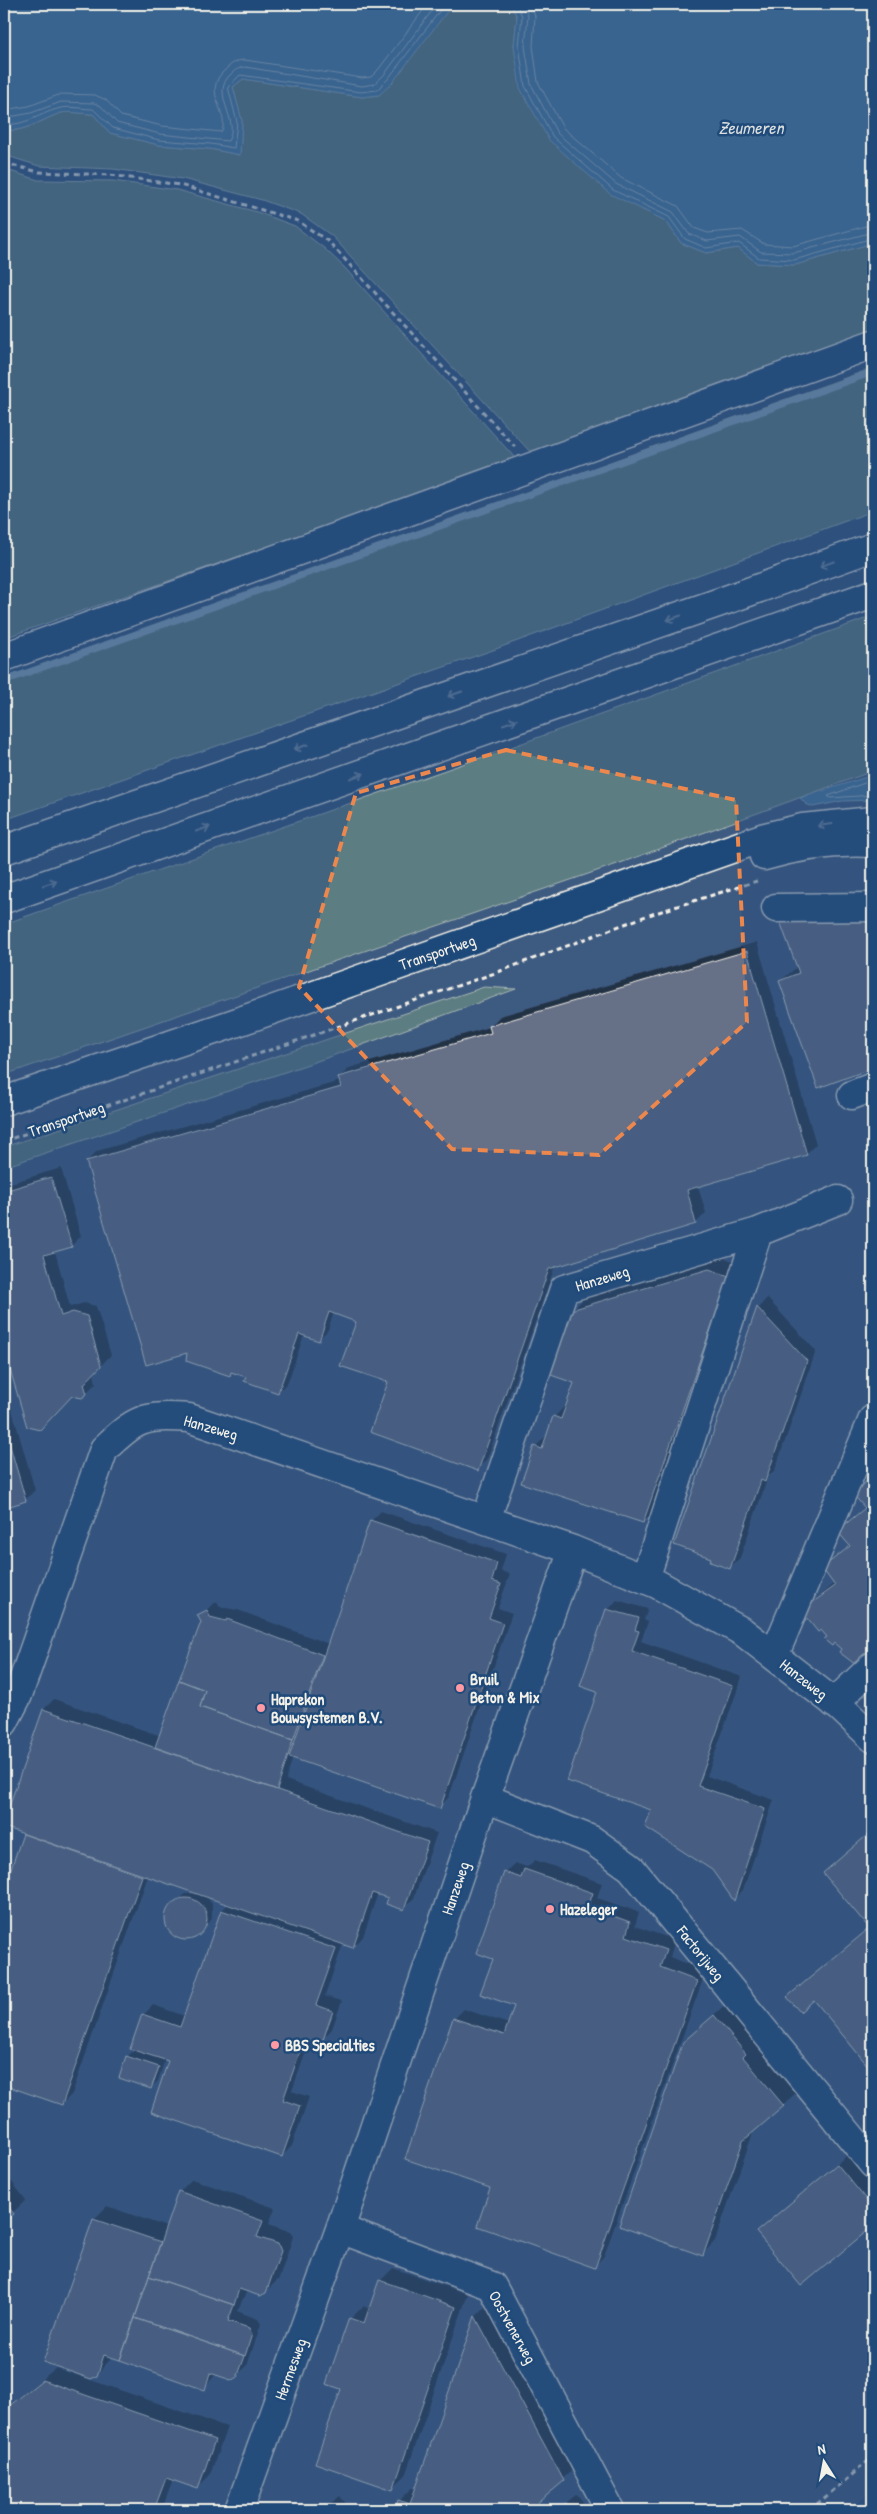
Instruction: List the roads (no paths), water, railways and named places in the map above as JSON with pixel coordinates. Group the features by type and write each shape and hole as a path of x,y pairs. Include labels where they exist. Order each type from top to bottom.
{"main road":[{"path":"4,657 873,344"},
{"path":"4,850 729,599 873,547"},
{"path":"4,899 873,594"},
{"name":"Transportweg","path":"4,1101 220,1028 764,837 802,828 873,821"},
{"name":"Transportweg","path":"4,1117 753,859 807,847 836,843 873,843"},
{"path":"776,908 873,907"},
{"name":"Hanzeweg","path":"486,1520 564,1289 758,1232 838,1200"},
{"path":"645,1579 758,1232"},
{"name":"Hanzeweg","path":"4,1722 18,1694 104,1449 126,1428 140,1420 159,1416 189,1418 573,1550 645,1579 706,1610 743,1632 834,1703 873,1738"},
{"name":"Hanzeweg","path":"774,1656 873,1419"},
{"name":"Hanzeweg","path":"340,2229 485,1798 573,1550"},
{"name":"Hanzeweg","path":"834,1703 873,1666"},
{"name":"Factorijweg","path":"485,1798 592,1840 631,1868 873,2164"},
{"name":"Hermesweg","path":"239,2510 340,2229"},
{"name":"Oostvenerweg","path":"340,2229 492,2286 610,2510"}],"water":[{"path":"4,4 453,4 392,83 379,95 362,97 243,79 233,87 242,121 240,155 210,149 159,145 110,133 93,114 61,113 18,130 4,129"},
{"name":"Zeumeren","path":"511,4 873,4 873,243 795,265 757,263 738,248 706,253 681,243 666,221 610,194 549,140 520,88 514,46 517,17"},
{"path":"873,775 873,800 842,801 813,807 806,804 800,798"}],"waterway":[{"path":"4,681 873,372"}],"place":[{"name":"Bruil Beton & Mix","path":"460,1688"},
{"name":"Haprekon Bouwsystemen B.V.","path":"261,1708"},
{"name":"Hazeleger","path":"550,1909"},
{"name":"BBS Specialties","path":"275,2045"}]}
